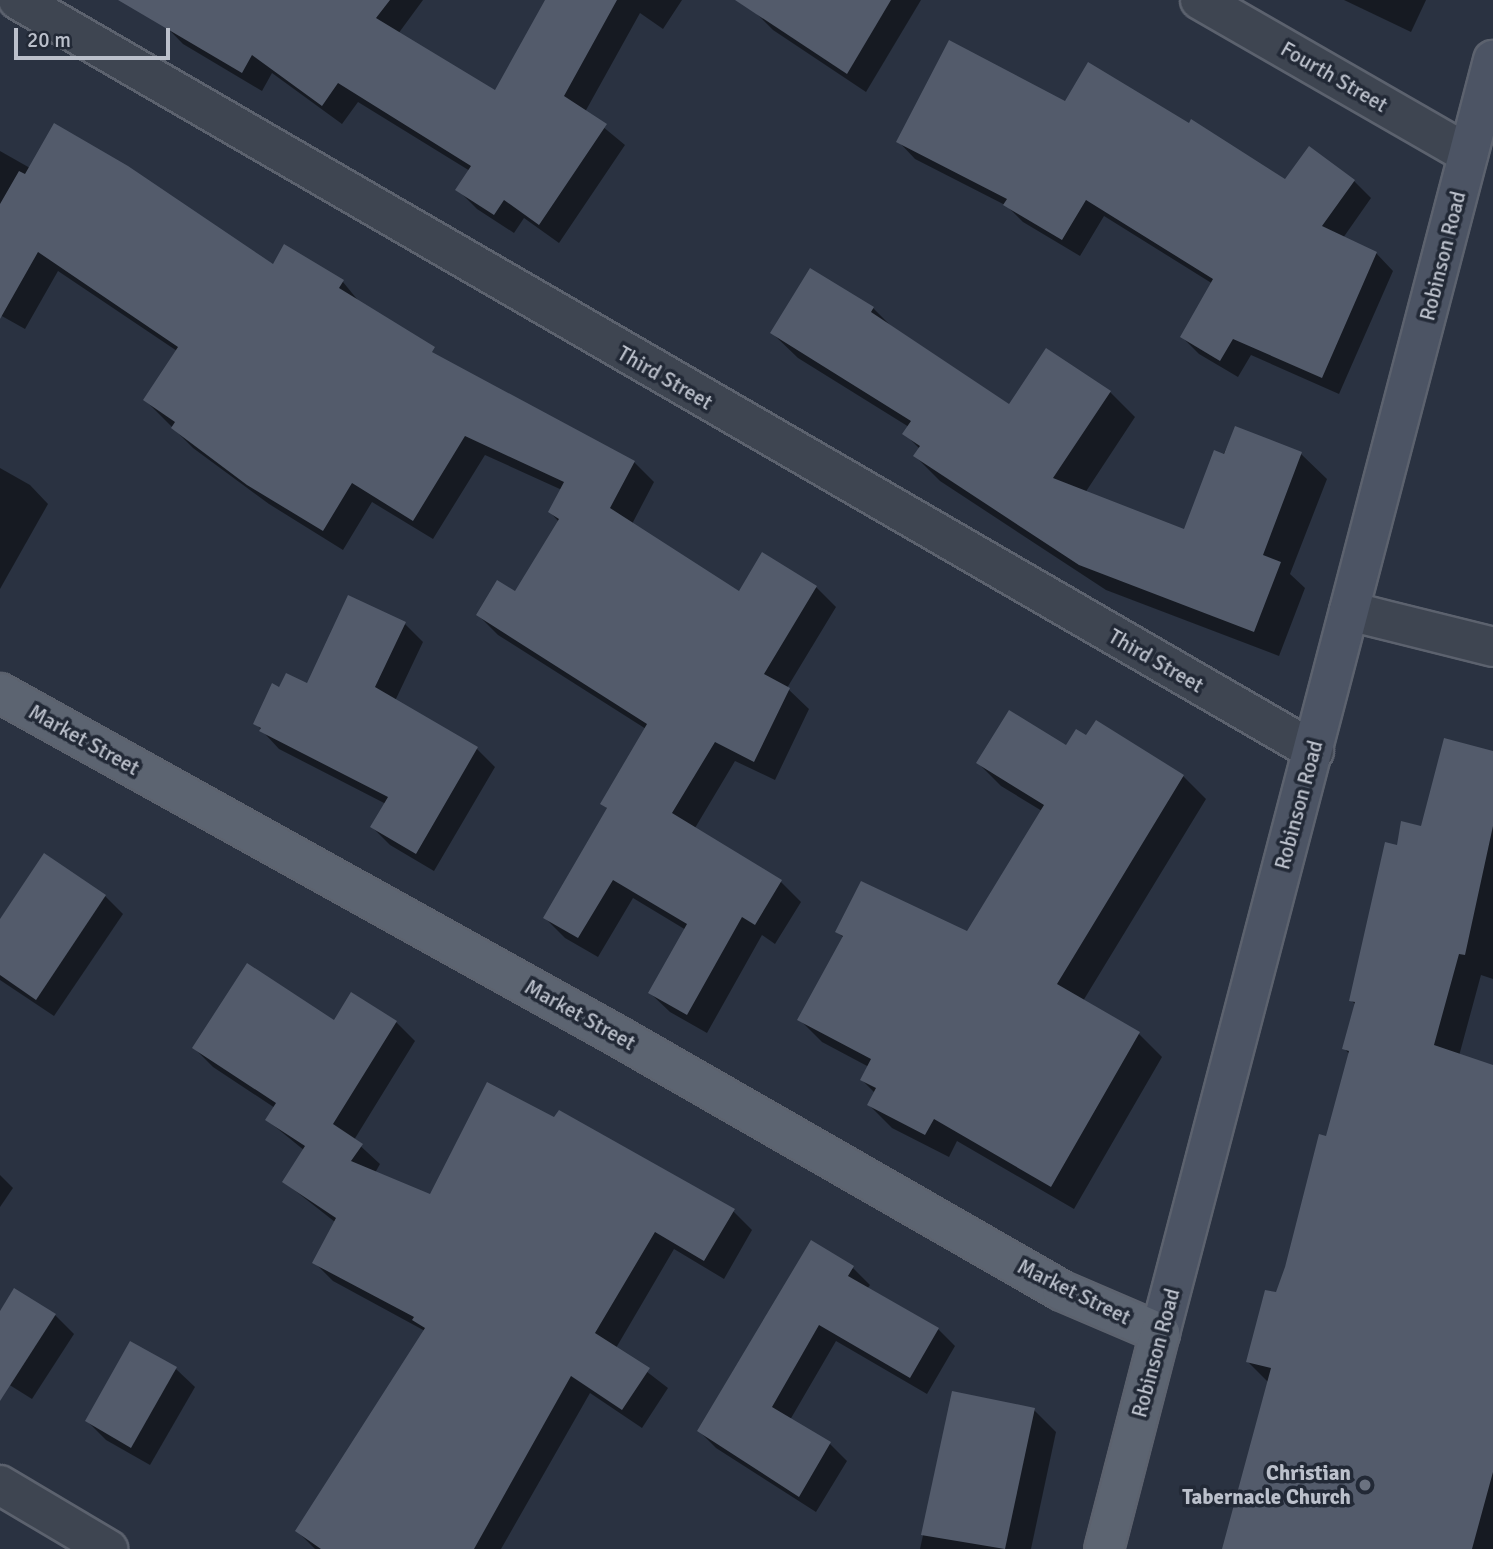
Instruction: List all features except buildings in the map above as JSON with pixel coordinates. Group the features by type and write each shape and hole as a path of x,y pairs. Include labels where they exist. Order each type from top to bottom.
{"main road":[{"name":"Robinson Road","path":"1104,1549 1493,60"},
{"name":"Market Street","path":"0,694 621,1038 1062,1291 1160,1333"}],"street":[{"name":"Third Street","path":"18,0 1314,751"},
{"name":"Fourth Street","path":"1200,0 1468,154"},
{"path":"1349,611 1493,647"},
{"path":"0,1485 108,1549"}],"place":[{"name":"Christian Tabernacle Church","path":"1365,1485"}]}
